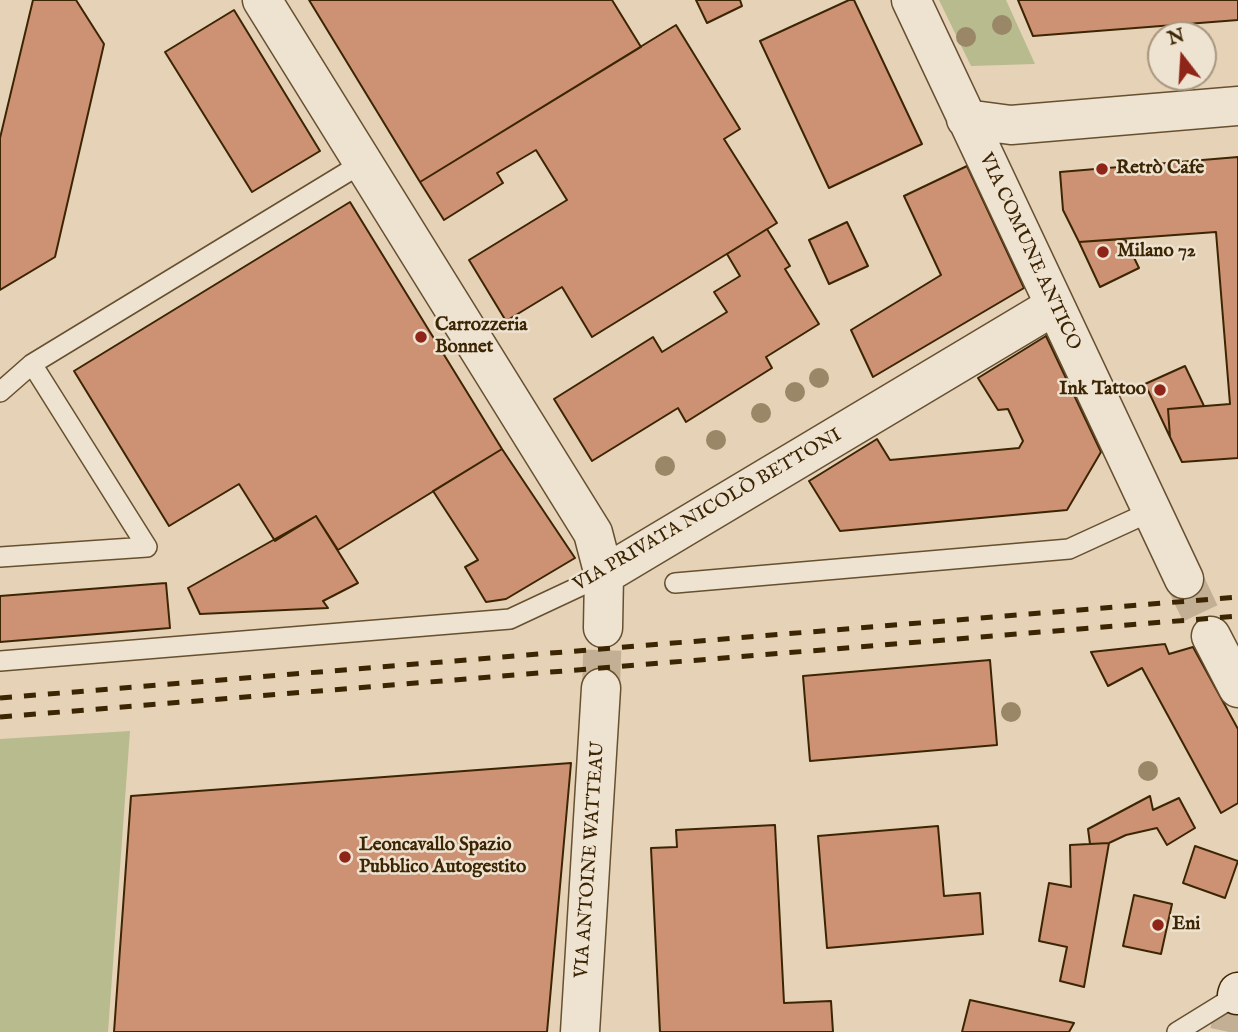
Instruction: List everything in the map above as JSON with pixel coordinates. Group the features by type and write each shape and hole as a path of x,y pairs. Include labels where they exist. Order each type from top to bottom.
{"street":[{"path":"262,0 593,533 604,575 603,628"},
{"name":"VIA COMUNE ANTICO","path":"911,0 1184,579"},
{"path":"966,119 1011,125 1238,106"},
{"name":"VIA PRIVATA NICOLÒ BETTONI","path":"604,575 1054,306"},
{"path":"1211,635 1238,688"},
{"name":"VIA ANTOINE WATTEAU","path":"580,1032 601,688"}],"lane":[{"path":"0,392 32,364 364,162"},
{"path":"0,556 147,547 32,364"},
{"path":"675,583 1069,549 1152,511"},
{"name":"VIA PRIVATA NICOLÒ BETTONI","path":"0,661 510,619 604,575"},
{"path":"1177,1032 1238,994"}],"green space":[{"path":"939,0 1006,0 1035,64 971,66"},
{"path":"130,731 108,1032 0,1032 0,739"}],"building":[{"path":"33,0 76,0 104,44 55,257 0,290 0,138"},
{"path":"309,0 612,0 641,47 420,182"},
{"path":"696,0 740,0 742,6 707,23"},
{"path":"854,0 922,144 829,188 760,41"},
{"path":"1018,0 1238,0 1238,20 1147,21 1147,27 1033,36"},
{"path":"234,10 320,151 252,192 165,52"},
{"path":"676,25 740,129 724,139 777,223 592,337 562,287 506,321 469,260 567,200 536,150 497,173 503,183 444,220 420,182"},
{"path":"1238,157 1238,458 1182,462 1170,437 1168,409 1230,404 1216,232 1079,242 1063,210 1060,172"},
{"path":"967,166 1024,288 873,377 851,330 941,275 904,196"},
{"path":"350,202 502,449 338,550 316,516 275,541 239,484 169,526 74,371"},
{"path":"847,222 868,266 829,284 809,240"},
{"path":"767,229 790,266 785,269 819,324 766,357 772,368 686,422 678,408 592,461 554,399 653,337 662,352 727,312 714,292 740,276 727,254"},
{"path":"1125,239 1139,268 1100,287 1079,242"},
{"path":"1046,336 1101,452 1067,510 840,531 809,481 877,439 890,460 1019,448 1023,441 1008,409 998,410 978,378"},
{"path":"1185,366 1204,406 1168,409 1170,437 1145,384"},
{"path":"502,449 575,558 506,599 486,602 465,567 478,560 433,491"},
{"path":"316,516 358,583 323,601 328,608 200,614 188,588"},
{"path":"166,583 170,628 0,642 0,596"},
{"path":"1165,644 1169,654 1193,647 1238,729 1238,803 1221,813 1142,668 1108,686 1091,652"},
{"path":"990,660 997,745 810,761 803,676"},
{"name":"Leoncavallo Spazio Pubblico Autogestito","path":"571,763 547,1032 114,1032 131,796"},
{"path":"1150,796 1153,810 1179,798 1195,828 1167,845 1157,828 1126,835 1109,843 1090,844 1088,829"},
{"path":"775,825 784,1003 831,1001 833,1032 660,1032 651,848 677,847 676,830"},
{"path":"938,826 944,896 980,893 983,934 827,948 818,836"},
{"path":"1109,843 1084,987 1060,981 1067,947 1039,941 1049,883 1071,887 1070,845"},
{"path":"1195,846 1238,861 1225,898 1183,883"},
{"path":"1134,895 1172,904 1161,954 1123,946"},
{"path":"970,1000 1074,1023 1069,1032 962,1032"}],"tunnel":[{"path":"1184,579 1211,636"},
{"path":"601,688 603,628"},
{"path":"1229,1032 1237,995"}],"railway":[{"path":"0,698 1238,597"},
{"path":"0,717 1238,616"}],"place":[{"name":"Retrò Cafe","path":"1102,169"},
{"name":"Milano 72","path":"1103,252"},
{"name":"Carrozzeria Bonnet","path":"421,337"},
{"name":"Ink Tattoo","path":"1160,390"},
{"name":"Leoncavallo Spazio Pubblico Autogestito","path":"345,857"},
{"name":"Eni","path":"1158,925"}]}
